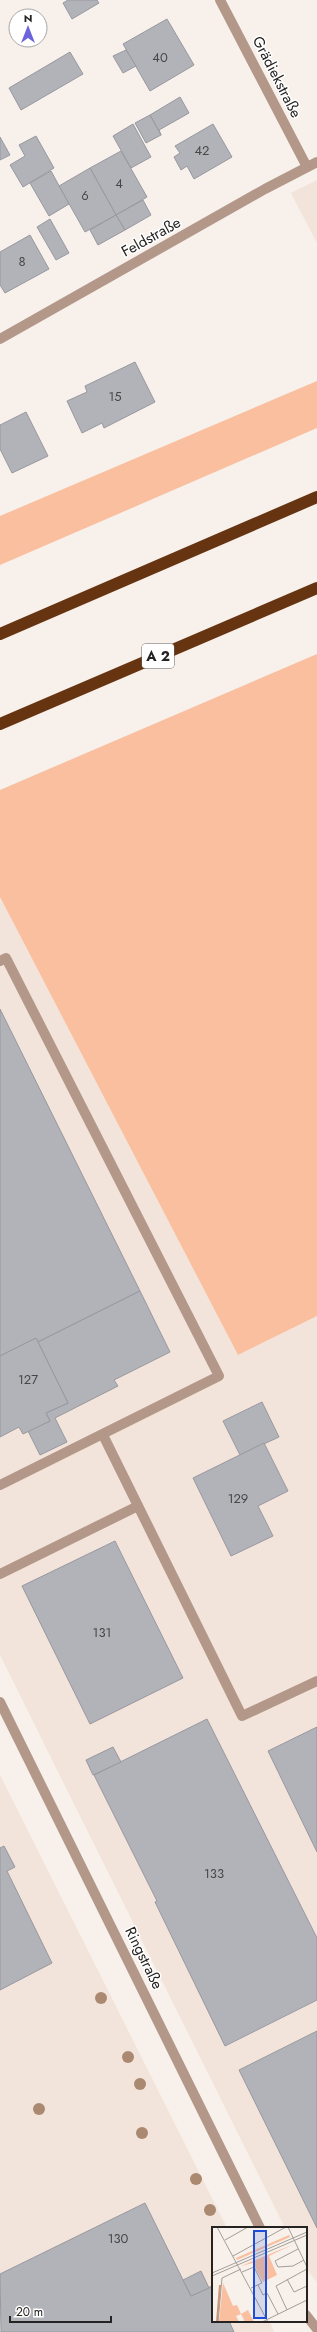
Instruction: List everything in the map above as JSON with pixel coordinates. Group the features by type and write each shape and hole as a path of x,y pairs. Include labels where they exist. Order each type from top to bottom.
{"highway":[{"path":"0,634 317,497"},
{"name":"A 2","path":"0,724 317,588"}],"street":[{"name":"Grädiekstraße","path":"220,0 307,167"},
{"name":"Feldstraße","path":"0,339 317,162"},
{"path":"0,961 6,958 219,1376 0,1485"},
{"path":"103,1435 242,1716 317,1681"},
{"path":"0,1574 138,1506"},
{"name":"Ringstraße","path":"0,1702 260,2227"},
{"path":"307,2316 317,2329"}],"shaded area":[{"path":"317,180 317,243 291,193"},
{"path":"317,381 317,428 0,565 0,516"},
{"path":"317,654 317,1316 238,1355 0,897 0,790"},
{"path":"0,897 238,1355 317,1316 317,2282 307,2270 307,2227 285,2227 0,1655"},
{"path":"0,1775 226,2227 212,2227 212,2322 270,2322 274,2332 0,2332"}],"building":[{"path":"68,0 97,0 99,3 72,19 63,3"},
{"path":"167,19 194,65 150,91 123,44"},
{"path":"126,50 136,66 123,73 113,56"},
{"path":"70,52 83,74 21,110 9,88"},
{"path":"180,97 189,113 159,130 161,135 150,115"},
{"path":"150,115 161,135 146,143 135,123"},
{"path":"133,124 151,157 131,168 113,136"},
{"path":"213,124 232,157 194,179 187,166 181,170 174,157 180,153 175,146"},
{"path":"36,136 54,168 23,187 10,165 25,156 19,145"},
{"path":"0,137 10,155 0,160"},
{"path":"121,151 147,197 116,215 90,168"},
{"path":"90,168 116,215 85,232 59,186"},
{"path":"51,171 69,204 49,216 30,183"},
{"path":"143,200 151,215 125,230 116,215"},
{"path":"116,215 125,230 98,245 90,230"},
{"path":"50,219 69,253 56,260 37,227"},
{"path":"30,235 49,269 5,293 0,285 0,252"},
{"path":"135,362 155,402 104,428 102,423 82,433 67,401 87,392 85,386"},
{"path":"26,412 48,456 12,473 0,449 0,425"},
{"path":"0,1009 140,1291 38,1342 36,1338 0,1356"},
{"path":"140,1291 170,1352 114,1380 118,1386 55,1418 67,1442 40,1455 28,1431 50,1421 46,1413 68,1403 38,1342"},
{"path":"36,1338 68,1403 46,1413 50,1421 23,1434 19,1427 0,1437 0,1356"},
{"path":"262,1402 279,1437 240,1455 223,1421"},
{"path":"264,1443 288,1491 258,1506 273,1536 231,1556 193,1478"},
{"path":"115,1541 183,1678 90,1724 22,1586"},
{"path":"207,1719 317,1938 317,2000 225,2046 155,1902 157,1901 94,1775"},
{"path":"317,1727 317,1852 268,1751"},
{"path":"113,1747 121,1762 93,1775 86,1760"},
{"path":"4,1846 15,1867 7,1871 52,1963 0,1990 0,1848"},
{"path":"317,2031 317,2228 239,2070"},
{"path":"145,2203 191,2296 212,2286 212,2322 229,2322 234,2332 1,2332 0,2274"},
{"path":"201,2271 209,2288 191,2296 183,2280"}]}
